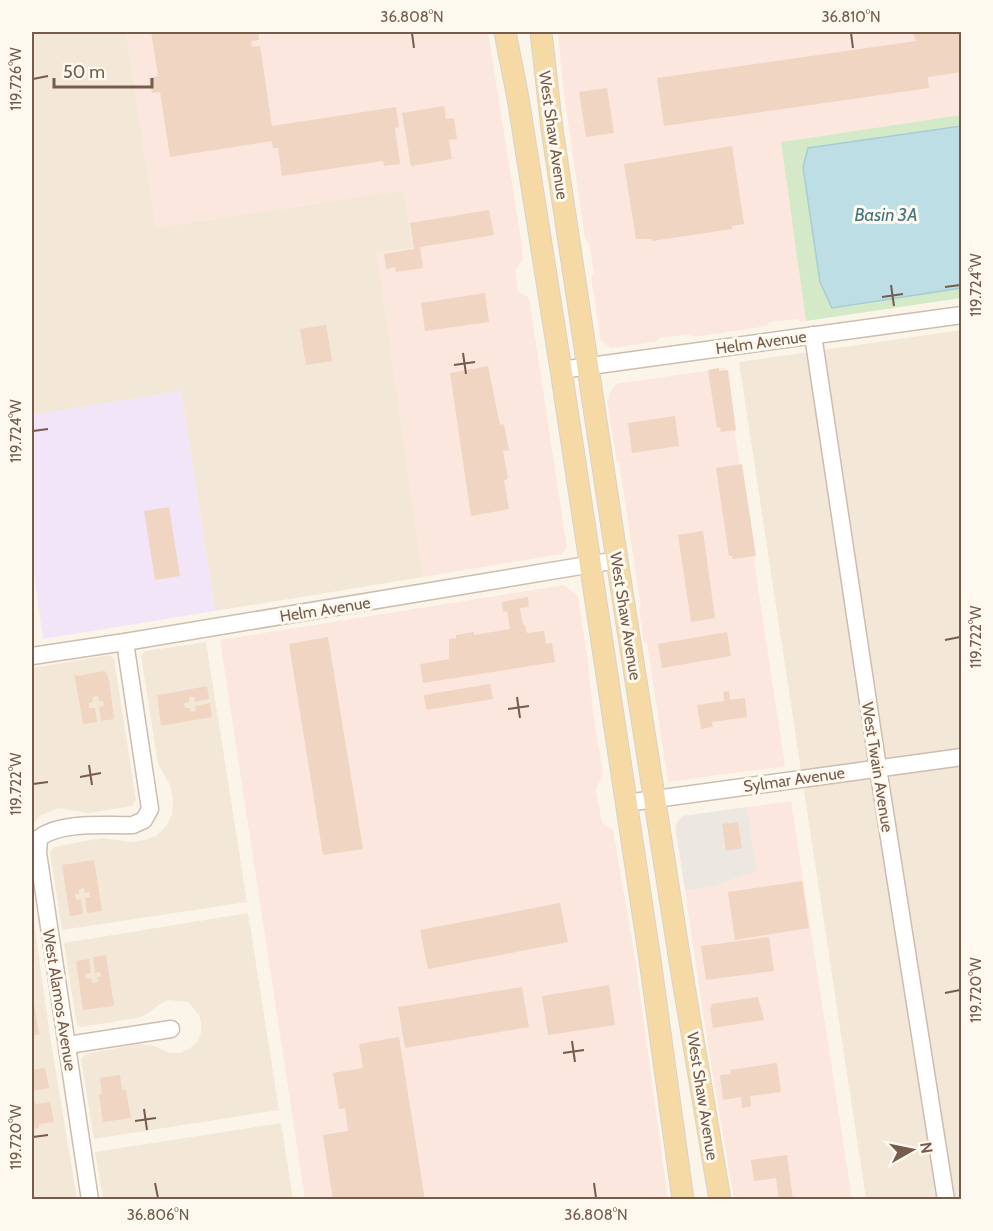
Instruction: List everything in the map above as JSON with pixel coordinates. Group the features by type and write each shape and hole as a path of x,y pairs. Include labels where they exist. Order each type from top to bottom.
{"main road":[{"name":"West Shaw Avenue","path":"505,32 518,98 561,370 683,1200"},
{"name":"West Shaw Avenue","path":"541,32 552,129 617,560 720,1200"}],"street":[{"name":"Helm Avenue","path":"561,370 962,315"},
{"name":"West Twain Avenue","path":"813,335 946,1200"},
{"name":"Helm Avenue","path":"32,656 617,560"},
{"name":"West Alamos Avenue","path":"90,1200 38,854 39,838 48,831 61,828 133,825 144,820 150,809 125,642"},
{"name":"Sylmar Avenue","path":"626,803 962,757"},
{"path":"68,1045 171,1029"}],"shaded area":[{"path":"32,32 126,32 156,228 403,190 413,248 377,253 423,577 215,611 181,391 32,415"},
{"path":"126,32 488,32 523,259 515,270 518,291 529,298 567,548 562,554 423,577 377,253 413,248 403,190 156,228"},
{"path":"558,32 961,32 961,115 781,142 806,321 801,322 797,319 770,322 767,326 694,337 690,334 659,338 656,342 611,348 601,341 591,277 594,273 589,243 585,239 563,87"},
{"path":"961,330 961,1199 866,1199 739,362"},
{"path":"725,368 785,766 668,782 647,643 644,643 639,608 641,607 619,462 617,462 607,400 616,384"},
{"path":"181,391 215,611 43,639 32,561 32,415"},
{"path":"564,585 578,596 603,774 596,789 602,823 613,830 635,958 668,1199 305,1199 220,640"},
{"path":"206,642 247,902 62,930 50,852 54,847 102,838 132,842 144,840 156,836 166,826 172,815 173,797 169,783 158,764 141,656 145,651"},
{"path":"110,655 114,659 136,800 132,806 89,813 58,808 40,816 32,824 32,668"},
{"path":"791,801 852,1199 734,1199 708,1046 685,891 711,887 757,871 747,807"},
{"path":"747,807 757,871 711,887 685,891 675,826 682,816"},
{"path":"32,908 50,1036 77,1199 32,1199"},
{"path":"248,913 279,1110 94,1139 81,1059 85,1054 139,1044 154,1046 170,1053 180,1053 197,1042 201,1033 201,1022 199,1015 188,1002 168,1000 137,1018 81,1027 77,1025 64,943"},
{"path":"281,1123 293,1199 103,1199 95,1152"}],"green space":[{"name":"Basin 3A","path":"961,115 961,298 806,321 781,142"}],"water":[{"name":"Basin 3A","path":"961,126 961,288 832,308 820,282 803,167 808,148"}],"building":[{"path":"151,32 258,32 259,40 251,41 252,47 260,46 272,126 396,107 399,127 395,128 400,164 384,166 383,161 282,176 278,148 273,148 272,141 170,157 160,92 152,93 149,78 158,76"},
{"path":"912,32 962,32 962,72 928,77 929,88 664,126 657,78 916,41"},
{"path":"607,88 614,133 586,137 579,92"},
{"path":"444,106 446,119 454,118 457,139 449,140 452,159 411,166 402,113"},
{"path":"732,146 744,224 732,226 732,229 652,241 651,239 636,239 624,164"},
{"path":"489,210 494,235 420,247 423,268 396,272 395,267 386,269 384,254 414,249 410,223"},
{"path":"485,293 489,322 425,331 421,303"},
{"path":"326,325 332,361 306,365 300,329"},
{"path":"488,366 500,425 504,424 509,450 503,451 508,478 504,481 509,509 471,516 450,373"},
{"path":"719,368 719,371 728,370 736,430 721,432 720,427 717,428 708,370"},
{"path":"675,416 679,446 632,453 628,423"},
{"path":"742,464 756,556 732,559 732,556 729,556 716,468"},
{"path":"169,507 180,576 155,580 144,511"},
{"path":"703,531 715,618 691,622 678,535"},
{"path":"528,597 529,607 520,608 523,625 527,633 544,631 546,644 552,643 555,662 423,683 420,664 449,659 449,639 456,638 456,635 474,632 474,635 510,629 507,611 503,612 502,602"},
{"path":"727,632 731,656 662,668 658,644"},
{"path":"328,637 363,849 323,855 289,644"},
{"path":"105,671 109,679 114,719 101,721 99,707 104,706 98,696 92,697 93,702 89,703 89,708 95,708 97,722 83,724 74,673 77,676"},
{"path":"490,684 493,699 426,710 424,695"},
{"path":"207,686 209,699 195,702 194,697 189,697 189,702 184,703 185,708 190,708 191,712 196,711 195,706 210,703 212,717 161,726 157,694"},
{"path":"729,691 730,700 745,698 747,717 712,722 713,727 701,729 697,705 724,701 723,692"},
{"path":"738,822 742,848 726,851 722,824"},
{"path":"94,860 102,911 87,913 85,898 90,897 90,892 85,893 84,888 79,889 79,894 75,894 76,900 81,899 83,914 70,916 62,865"},
{"path":"802,881 809,928 735,940 728,892"},
{"path":"560,903 568,942 428,969 420,930"},
{"path":"769,937 774,971 706,980 701,946"},
{"path":"106,955 114,1006 83,1010 76,961 89,959 91,973 86,974 86,979 91,978 92,983 98,982 97,977 101,977 100,972 95,973 93,957"},
{"path":"609,985 615,1025 548,1035 542,996"},
{"path":"522,987 529,1027 405,1048 398,1007"},
{"path":"758,997 764,1020 713,1028 711,1004"},
{"path":"32,1003 34,1003 39,1034 32,1036"},
{"path":"399,1037 425,1200 333,1200 323,1135 348,1131 345,1108 339,1109 333,1073 363,1068 359,1044"},
{"path":"777,1063 781,1092 750,1096 751,1106 742,1108 741,1097 723,1100 720,1075 731,1074 730,1070"},
{"path":"45,1068 49,1088 32,1091 32,1070"},
{"path":"120,1075 122,1090 126,1090 131,1118 103,1122 99,1094 102,1094 100,1078"},
{"path":"32,1101 35,1101 35,1104 50,1102 54,1122 39,1124 39,1128 32,1129"},
{"path":"787,1155 793,1200 779,1200 776,1178 754,1181 751,1160"}]}
